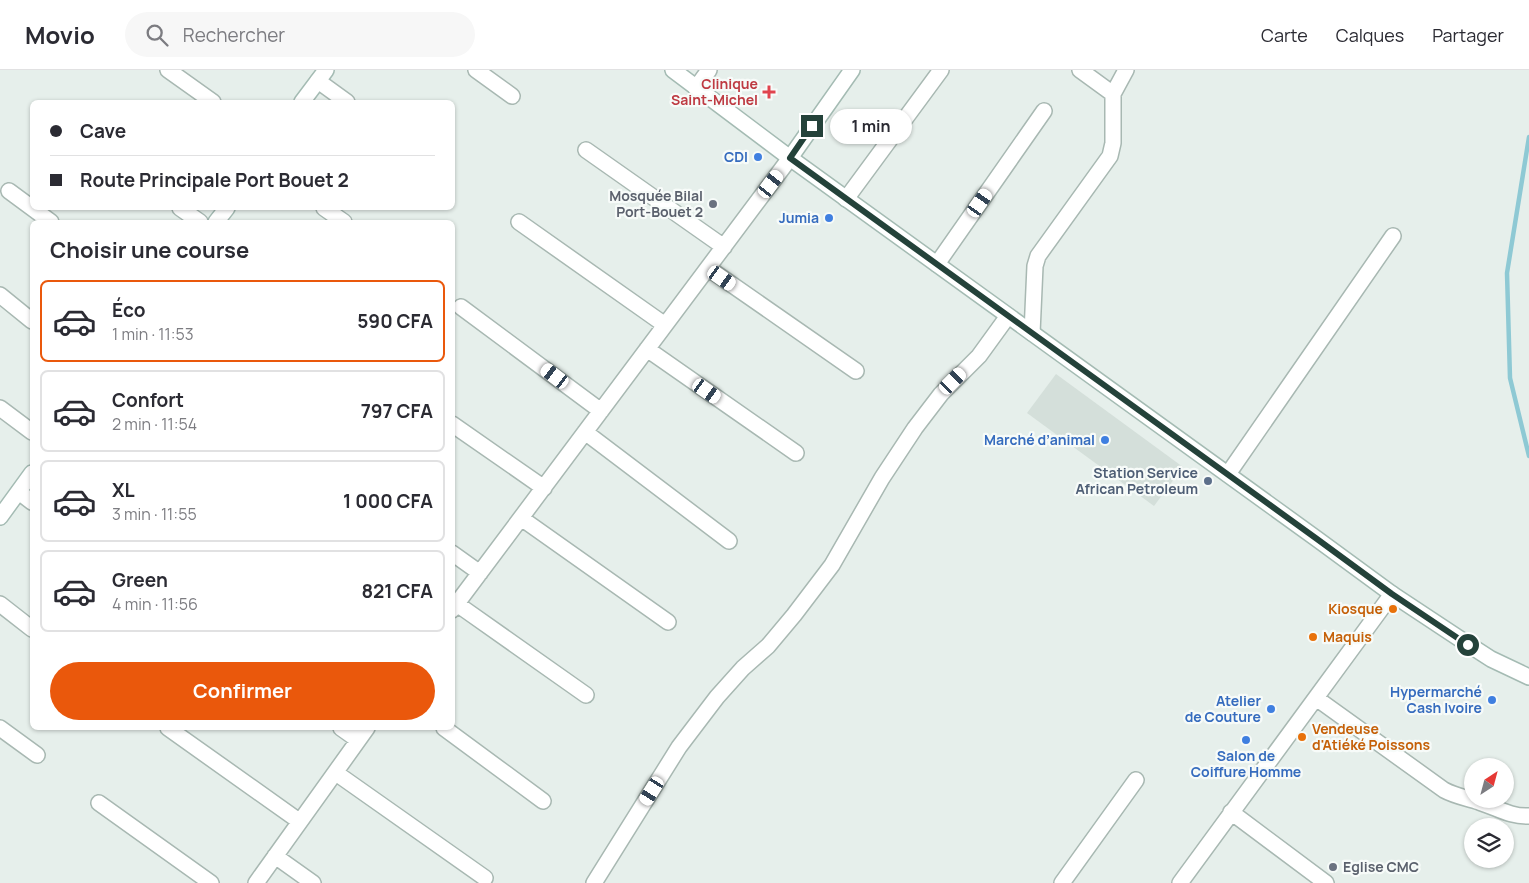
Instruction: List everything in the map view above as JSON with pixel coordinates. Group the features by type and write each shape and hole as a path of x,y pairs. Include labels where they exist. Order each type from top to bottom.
{"street":[{"path":"168,70 210,100"},
{"path":"476,70 512,96"},
{"path":"672,70 846,199 1392,594 1492,659 1529,677"},
{"path":"696,88 708,70"},
{"path":"586,695 455,607 790,158 852,70"},
{"path":"846,199 941,70"},
{"path":"1080,70 1113,94"},
{"path":"1032,334 1035,266 1038,256 1110,156 1113,143 1113,94 1126,70"},
{"path":"303,100 322,75 344,100"},
{"path":"937,264 1044,111"},
{"path":"586,150 724,247"},
{"path":"8,192 30,207"},
{"path":"34,210 49,220"},
{"path":"183,210 197,220"},
{"path":"218,220 225,210"},
{"path":"327,210 341,220"},
{"path":"519,222 665,325"},
{"path":"1228,474 1393,236"},
{"path":"708,268 856,371"},
{"path":"0,295 30,318"},
{"path":"462,307 601,410"},
{"path":"594,883 679,747 717,697 743,668 768,646 827,572 882,478 915,428 941,394 979,356 1008,316"},
{"path":"647,349 796,453"},
{"path":"0,408 30,430"},
{"path":"455,426 544,488"},
{"path":"585,432 729,541"},
{"path":"0,517 30,476"},
{"path":"19,492 30,500"},
{"path":"521,518 668,622"},
{"path":"455,555 480,572"},
{"path":"1180,883 1392,594"},
{"path":"0,604 30,627"},
{"path":"1316,698 1444,790 1454,795 1480,802 1510,815 1529,816"},
{"path":"0,728 36,755"},
{"path":"171,730 299,821"},
{"path":"344,730 358,740"},
{"path":"256,883 366,730"},
{"path":"447,730 543,801"},
{"path":"336,773 485,878"},
{"path":"1062,883 1136,780"},
{"path":"99,803 211,883"},
{"path":"1232,812 1326,883"},
{"path":"275,856 312,883"}],"shaded area":[{"name":"Marché d’animal","path":"1056,374 1183,467 1154,506 1027,413"}],"waterway":[{"path":"1529,137 1507,273 1510,378 1529,456"}],"place":[{"name":"Clinique Saint-Michel","path":"769,92"},
{"name":"CDI","path":"758,157"},
{"name":"Mosquée Bilal Port-Bouet 2","path":"713,204"},
{"name":"Jumia","path":"829,218"},
{"name":"Marché d’animal","path":"1105,440"},
{"name":"Station Service African Petroleum","path":"1208,481"},
{"name":"Kiosque","path":"1393,609"},
{"name":"Maquis","path":"1313,637"},
{"name":"Hypermarché Cash Ivoire","path":"1492,700"},
{"name":"Atelier de Couture","path":"1271,709"},
{"name":"Vendeuse d'Atiéké Poissons","path":"1302,737"},
{"name":"Salon de Coiffure Homme","path":"1246,740"},
{"name":"Eglise CMC","path":"1333,867"}],"route":[{"path":"812,126 790,158 1392,594 1468,645"}]}
